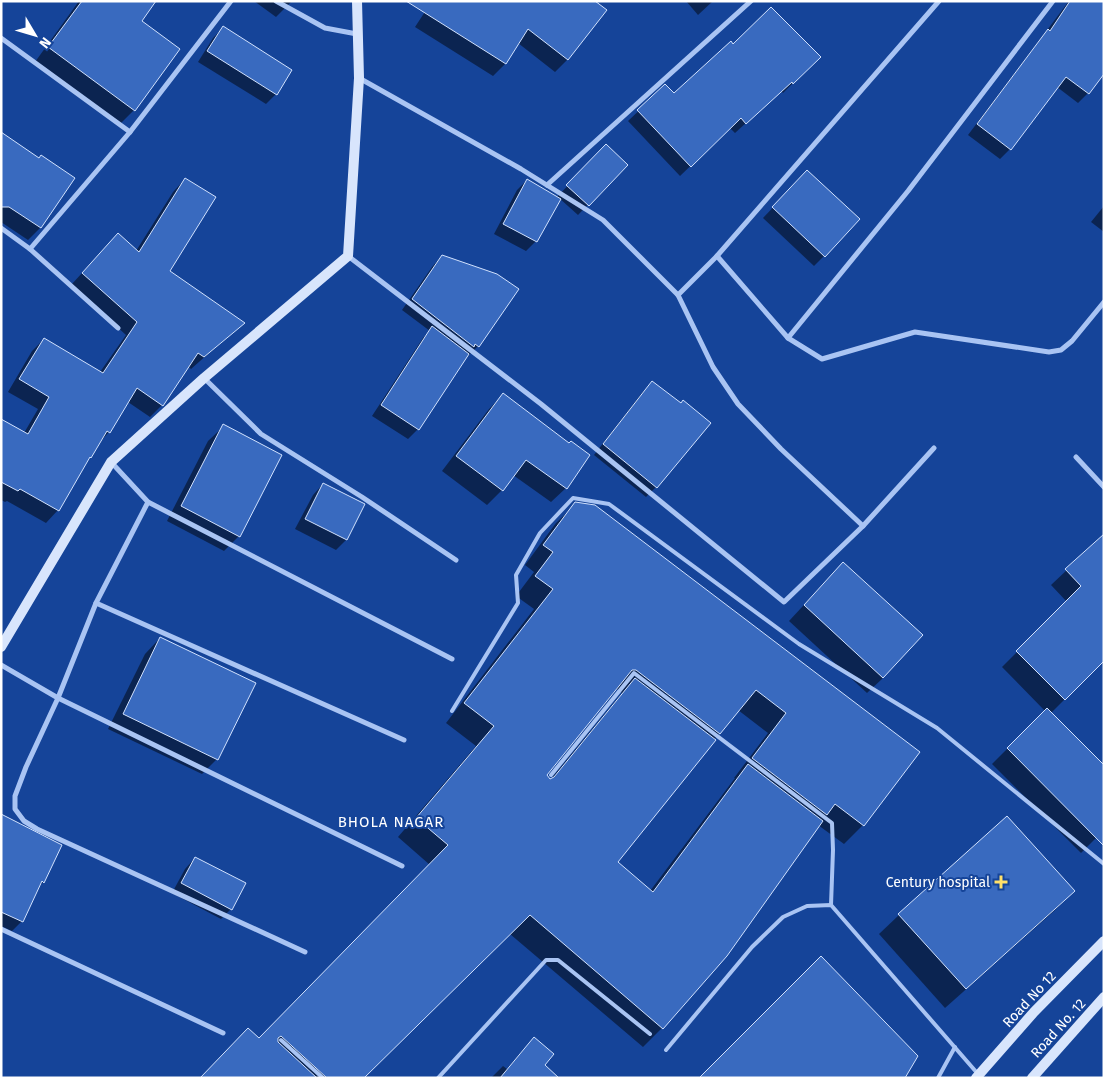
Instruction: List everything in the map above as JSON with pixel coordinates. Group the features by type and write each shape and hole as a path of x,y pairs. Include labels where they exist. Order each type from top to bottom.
{"street":[{"path":"30,249 130,132 231,1"},
{"path":"276,1 325,28 358,34"},
{"path":"1,647 110,462 204,378 348,256 359,78 357,1"},
{"path":"547,185 751,1"},
{"path":"678,294 717,256 938,1"},
{"path":"788,338 908,192 1053,1"},
{"path":"1,38 130,132"},
{"path":"359,78 547,185 603,220 678,294 713,367 738,404 781,449 863,526"},
{"path":"1,228 30,249 118,328"},
{"path":"348,256 542,404 784,602 863,526 934,448"},
{"path":"717,256 788,338 822,359 915,332 1049,352 1061,350 1072,341 1104,302"},
{"path":"204,378 261,434 362,497 456,560"},
{"path":"1076,457 1104,487"},
{"path":"110,462 148,502 452,659"},
{"path":"148,502 96,603 58,698 14,796 15,809 24,821 46,833 305,952"},
{"path":"96,603 404,740"},
{"path":"1,665 58,698 402,866"},
{"path":"1,929 223,1033"},
{"name":"Road No 12","path":"977,1076 1034,1012 1104,940"},
{"name":"Road No. 12","path":"1032,1078 1104,997"}],"lane":[{"path":"452,712 518,603 516,575 540,532 573,498 609,504 799,644 937,728 1104,864"},
{"path":"552,775 634,673 832,823 831,905 955,1047 977,1076"},
{"path":"666,1050 752,947 783,917 807,906 831,905"},
{"path":"438,1078 546,960 558,960 650,1034"},
{"path":"281,1040 323,1078"},
{"path":"938,1078 955,1047"}],"building":[{"path":"82,1 156,1 142,21 180,49 135,111 48,47"},
{"path":"406,1 595,1 607,10 568,60 528,29 506,64"},
{"path":"1070,1 1104,1 1104,74 1089,94 1066,77 1011,150 977,124 1048,29 1050,31"},
{"path":"771,7 821,57 746,124 741,118 691,167 637,110 665,84 674,93 731,41 733,44"},
{"path":"223,26 292,70 277,95 207,51"},
{"path":"1,132 39,158 41,155 75,178 41,228 9,207 1,207"},
{"path":"606,144 628,165 589,206 566,185"},
{"path":"807,170 860,219 825,257 772,207"},
{"path":"185,178 216,197 170,271 245,323 204,357 198,353 163,406 137,388 110,433 107,431 90,457 59,511 20,489 18,491 1,482 1,419 28,434 49,397 19,379 44,338 103,373 137,322 82,273 118,233 139,252"},
{"path":"527,179 561,199 537,242 503,224"},
{"path":"442,255 497,274 519,289 479,347 475,344 474,347 412,299"},
{"path":"432,326 469,354 419,430 381,405"},
{"path":"652,381 681,403 683,400 711,423 657,488 603,444"},
{"path":"503,393 569,443 571,441 590,455 567,489 526,460 503,491 456,456"},
{"path":"223,424 282,455 240,537 181,506"},
{"path":"323,483 365,504 347,540 305,519"},
{"path":"575,502 595,505 920,752 864,826 835,804 827,815 752,758 786,713 756,690 720,734 636,670 632,670 547,775 550,779 554,777 635,678 716,740 618,862 653,892 748,764 823,821 727,956 663,1029 530,915 364,1078 327,1078 281,1036 278,1038 278,1042 317,1078 200,1078 248,1028 259,1038 448,845 416,818 494,726 464,703 553,589 535,576 553,552 543,545"},
{"path":"1104,534 1104,661 1065,700 1016,651 1081,586 1065,569"},
{"path":"843,562 923,635 883,678 804,605"},
{"path":"160,637 256,683 218,760 123,714"},
{"path":"1047,708 1104,765 1104,846 1007,748"},
{"path":"1,814 62,845 44,883 42,881 23,922 1,912"},
{"path":"1007,816 1075,891 966,989 898,914"},
{"path":"195,857 246,883 232,910 181,883"},
{"path":"821,956 918,1056 905,1078 699,1078"},
{"path":"534,1037 554,1054 545,1065 559,1078 500,1078"}],"place":[{"name":"Century hospital","path":"1001,882"}],"district":[{"name":"BHOLA NAGAR","path":"391,822"}]}
